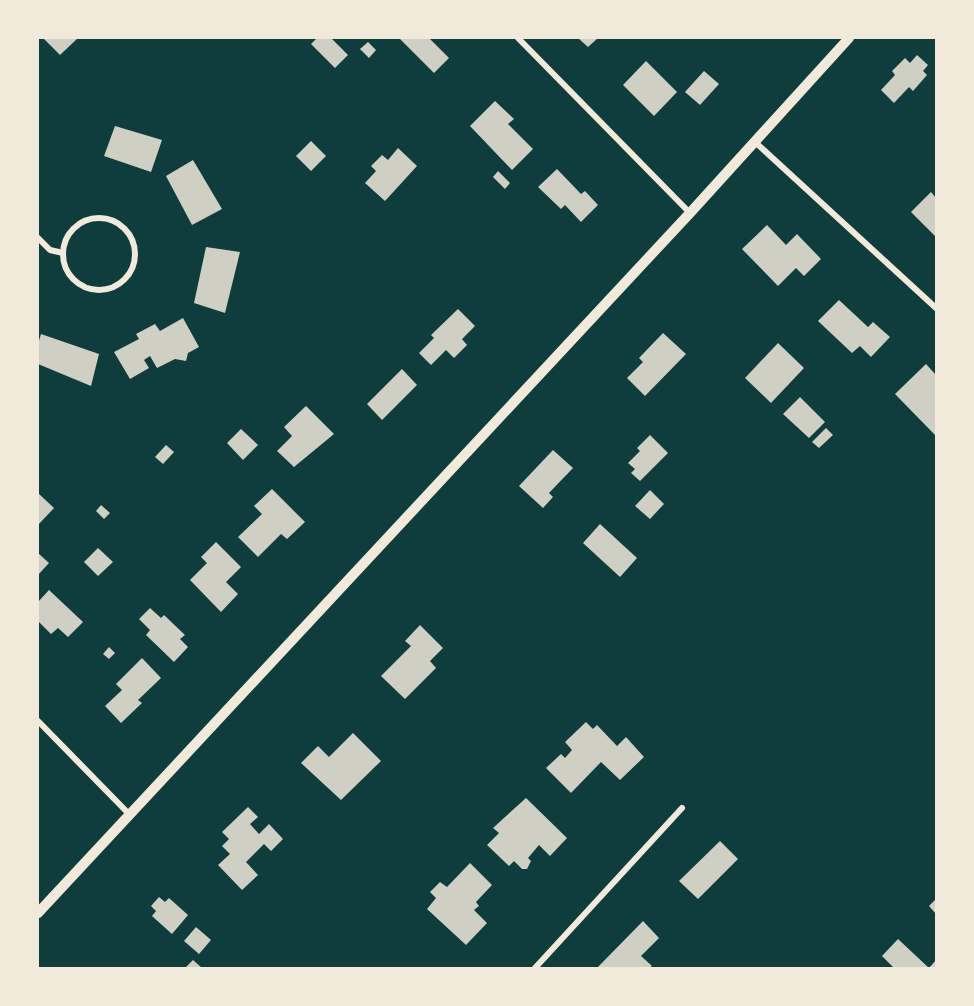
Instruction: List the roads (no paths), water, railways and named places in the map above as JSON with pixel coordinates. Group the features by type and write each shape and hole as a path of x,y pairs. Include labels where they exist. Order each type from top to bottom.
{"street":[{"path":"518,38 690,213"},
{"path":"38,913 690,213 849,38"},
{"path":"755,142 936,308"},
{"path":"103,218 115,221 132,238 135,262 123,282 113,288 89,290 70,276 63,253 65,241 80,223 103,218"},
{"path":"38,238 50,250 63,253"},
{"path":"38,721 130,815"},
{"path":"534,969 682,808"}]}
